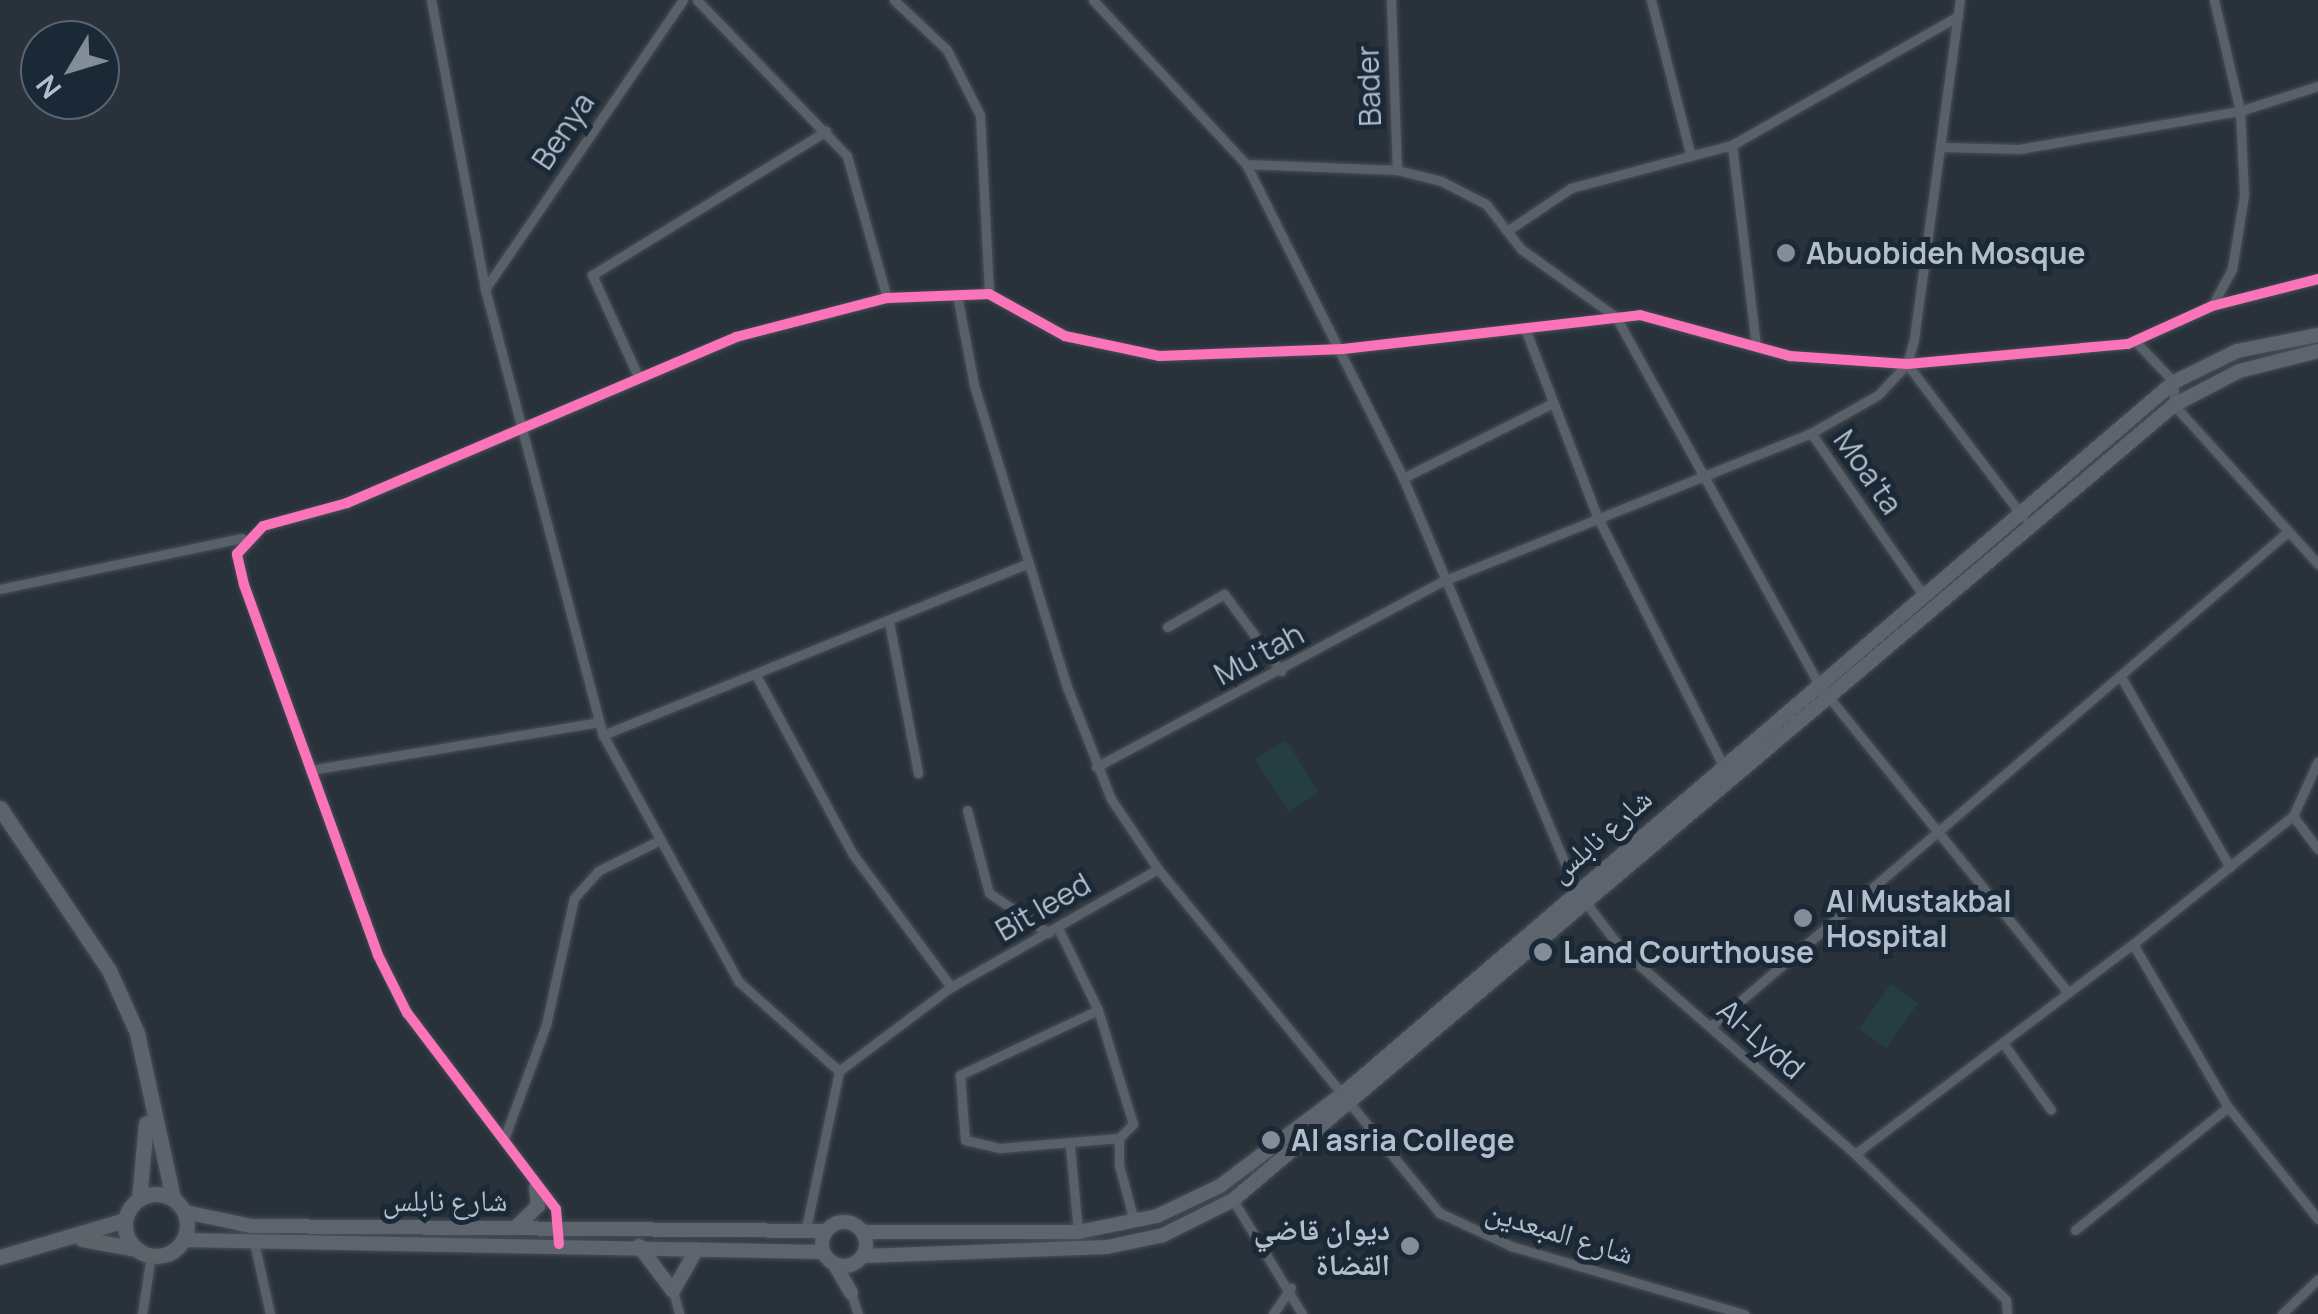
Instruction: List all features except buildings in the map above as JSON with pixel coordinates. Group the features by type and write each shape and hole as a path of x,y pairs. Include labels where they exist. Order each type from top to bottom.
{"main road":[{"name":"شارع نابلس","path":"860,1260 1108,1247 1163,1235 1233,1200 1582,898 1829,698 2174,382 2236,351 2318,334"},
{"name":"شارع نابلس","path":"1582,898 1723,766 1923,595 2174,404 2239,371 2318,351"},
{"path":"0,808 116,986 137,1033 172,1198 185,1212 183,1240 144,1252 82,1239"},
{"path":"0,824 121,1013 146,1113 140,1198 126,1220 82,1239 0,1257"},
{"name":"شارع نابلس","path":"863,1232 1078,1232 1134,1221 1220,1186 1344,1101"},
{"path":"515,1228 538,1206 536,1186"},
{"path":"140,1198 172,1198"},
{"name":"شارع نابلس","path":"185,1212 251,1226 515,1228 639,1246 824,1252"},
{"path":"126,1220 144,1252"},
{"path":"845,1222 863,1232 850,1293 824,1252 826,1231 845,1222"},
{"name":"شارع نابلس","path":"183,1240 826,1231"},
{"path":"639,1246 673,1290 696,1249"},
{"path":"835,1265 860,1260"}],"street":[{"path":"431,0 485,290 603,735 654,843 738,981 838,1071 805,1232"},
{"name":"Benya","path":"485,290 683,0"},
{"path":"697,0 847,156 887,298"},
{"path":"894,0 947,50 980,115 989,294"},
{"name":"Al-Lydd","path":"1093,0 1246,164 1343,348 1403,478 1443,581 1582,898 1710,1027 1855,1154 2006,1300 2007,1314"},
{"name":"Bader","path":"1391,0 1398,170"},
{"path":"1651,0 1690,153"},
{"path":"1960,0 1944,147 1907,364 2025,519"},
{"path":"2212,306 2232,268 2244,195 2240,111 2214,0"},
{"path":"1507,231 1571,188 1732,144 1958,16"},
{"path":"1944,147 2019,149 2240,111 2318,86"},
{"path":"637,374 592,275 826,131"},
{"path":"1732,144 1756,344"},
{"path":"1246,164 1398,170 1486,204 1507,231 1616,317 1699,477 1819,685 2066,990"},
{"path":"0,589 242,538 522,426 637,374 786,319 887,298 989,294 1065,336 1117,350 1204,357 1526,331 1616,317 1756,344 1790,356 1907,364 2135,341 2212,306 2318,279"},
{"name":"شارع المبعدين","path":"957,294 1026,564 1096,766 1158,869 1344,1101 1462,1228 1744,1314"},
{"path":"1526,331 1596,516 1732,780"},
{"path":"2135,341 2174,382 2174,404 2284,535 2318,564"},
{"name":"Moa'ta","path":"1907,364 1852,416 1812,434 1923,595"},
{"path":"1403,478 1552,404"},
{"name":"Mu'tah","path":"1096,766 1281,671 1443,581 1596,516 1812,434"},
{"path":"1710,1027 2284,535"},
{"path":"242,538 244,585 398,997 556,1209 559,1237"},
{"path":"603,735 756,677 1026,564"},
{"path":"1167,628 1224,594 1281,671"},
{"path":"888,622 918,773"},
{"path":"756,677 852,853 951,986"},
{"path":"2121,677 2230,868"},
{"path":"310,770 599,722"},
{"path":"1855,1154 2066,990 2133,944 2292,816 2318,761"},
{"path":"967,810 989,893 1054,931 1098,1010 1133,1124 1119,1138 1070,1147 965,1140 957,1086 960,1075 1098,1010"},
{"path":"2292,816 2318,849"},
{"path":"504,1139 546,1024 574,898 598,871 654,843"},
{"name":"Bit leed","path":"838,1071 951,986 1158,869"},
{"path":"2133,944 2228,1107 2318,1220"},
{"path":"2002,1042 2051,1110"},
{"path":"2075,1230 2228,1107"},
{"path":"1119,1138 1134,1221"},
{"path":"1070,1147 1078,1232"},
{"path":"1233,1200 1291,1287 1302,1314"},
{"path":"254,1242 270,1314"},
{"path":"142,1314 144,1252"},
{"path":"2282,1314 2318,1279"},
{"path":"1273,1314 1291,1287"},
{"path":"673,1290 679,1314"},
{"path":"850,1293 858,1314"}],"green space":[{"path":"1286,740 1319,793 1288,812 1255,759"},
{"path":"1891,984 1918,1003 1886,1048 1859,1029"}],"cycle path":[{"path":"559,1244 556,1209 407,1013 378,955 244,585 237,554 263,526 347,503 736,337 887,298 989,294 1065,336 1159,356 1343,349 1640,315 1790,356 1907,364 2128,344 2212,306 2318,279"}],"place":[{"name":"Abuobideh Mosque","path":"1786,253"},
{"name":"Al Mustakbal Hospital","path":"1803,918"},
{"name":"Land Courthouse","path":"1543,952"},
{"name":"Al asria College","path":"1271,1140"},
{"name":"ديوان قاضي القضاة","path":"1410,1246"}]}
